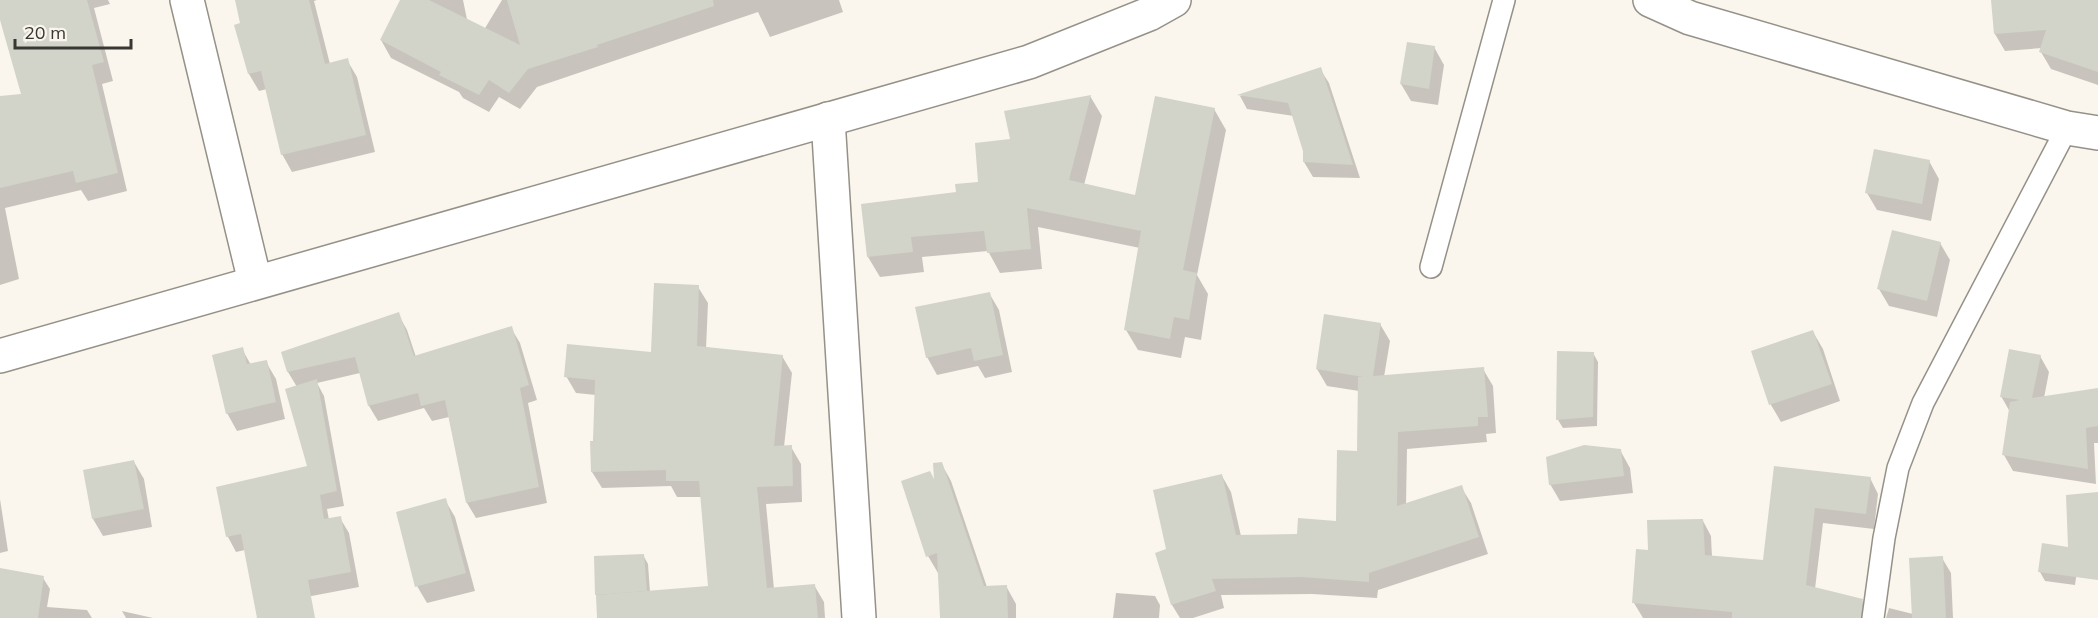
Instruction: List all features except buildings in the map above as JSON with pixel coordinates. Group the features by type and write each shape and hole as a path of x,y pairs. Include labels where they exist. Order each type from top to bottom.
{"street":[{"path":"187,0 255,282"},
{"path":"0,356 1029,62 1149,14 1174,0"},
{"path":"1650,0 1690,18 2083,130"},
{"path":"828,119 859,618"}],"lane":[{"path":"1431,267 1504,0"},
{"path":"1874,618 1884,538 1898,468 1923,403 2083,130"}]}
